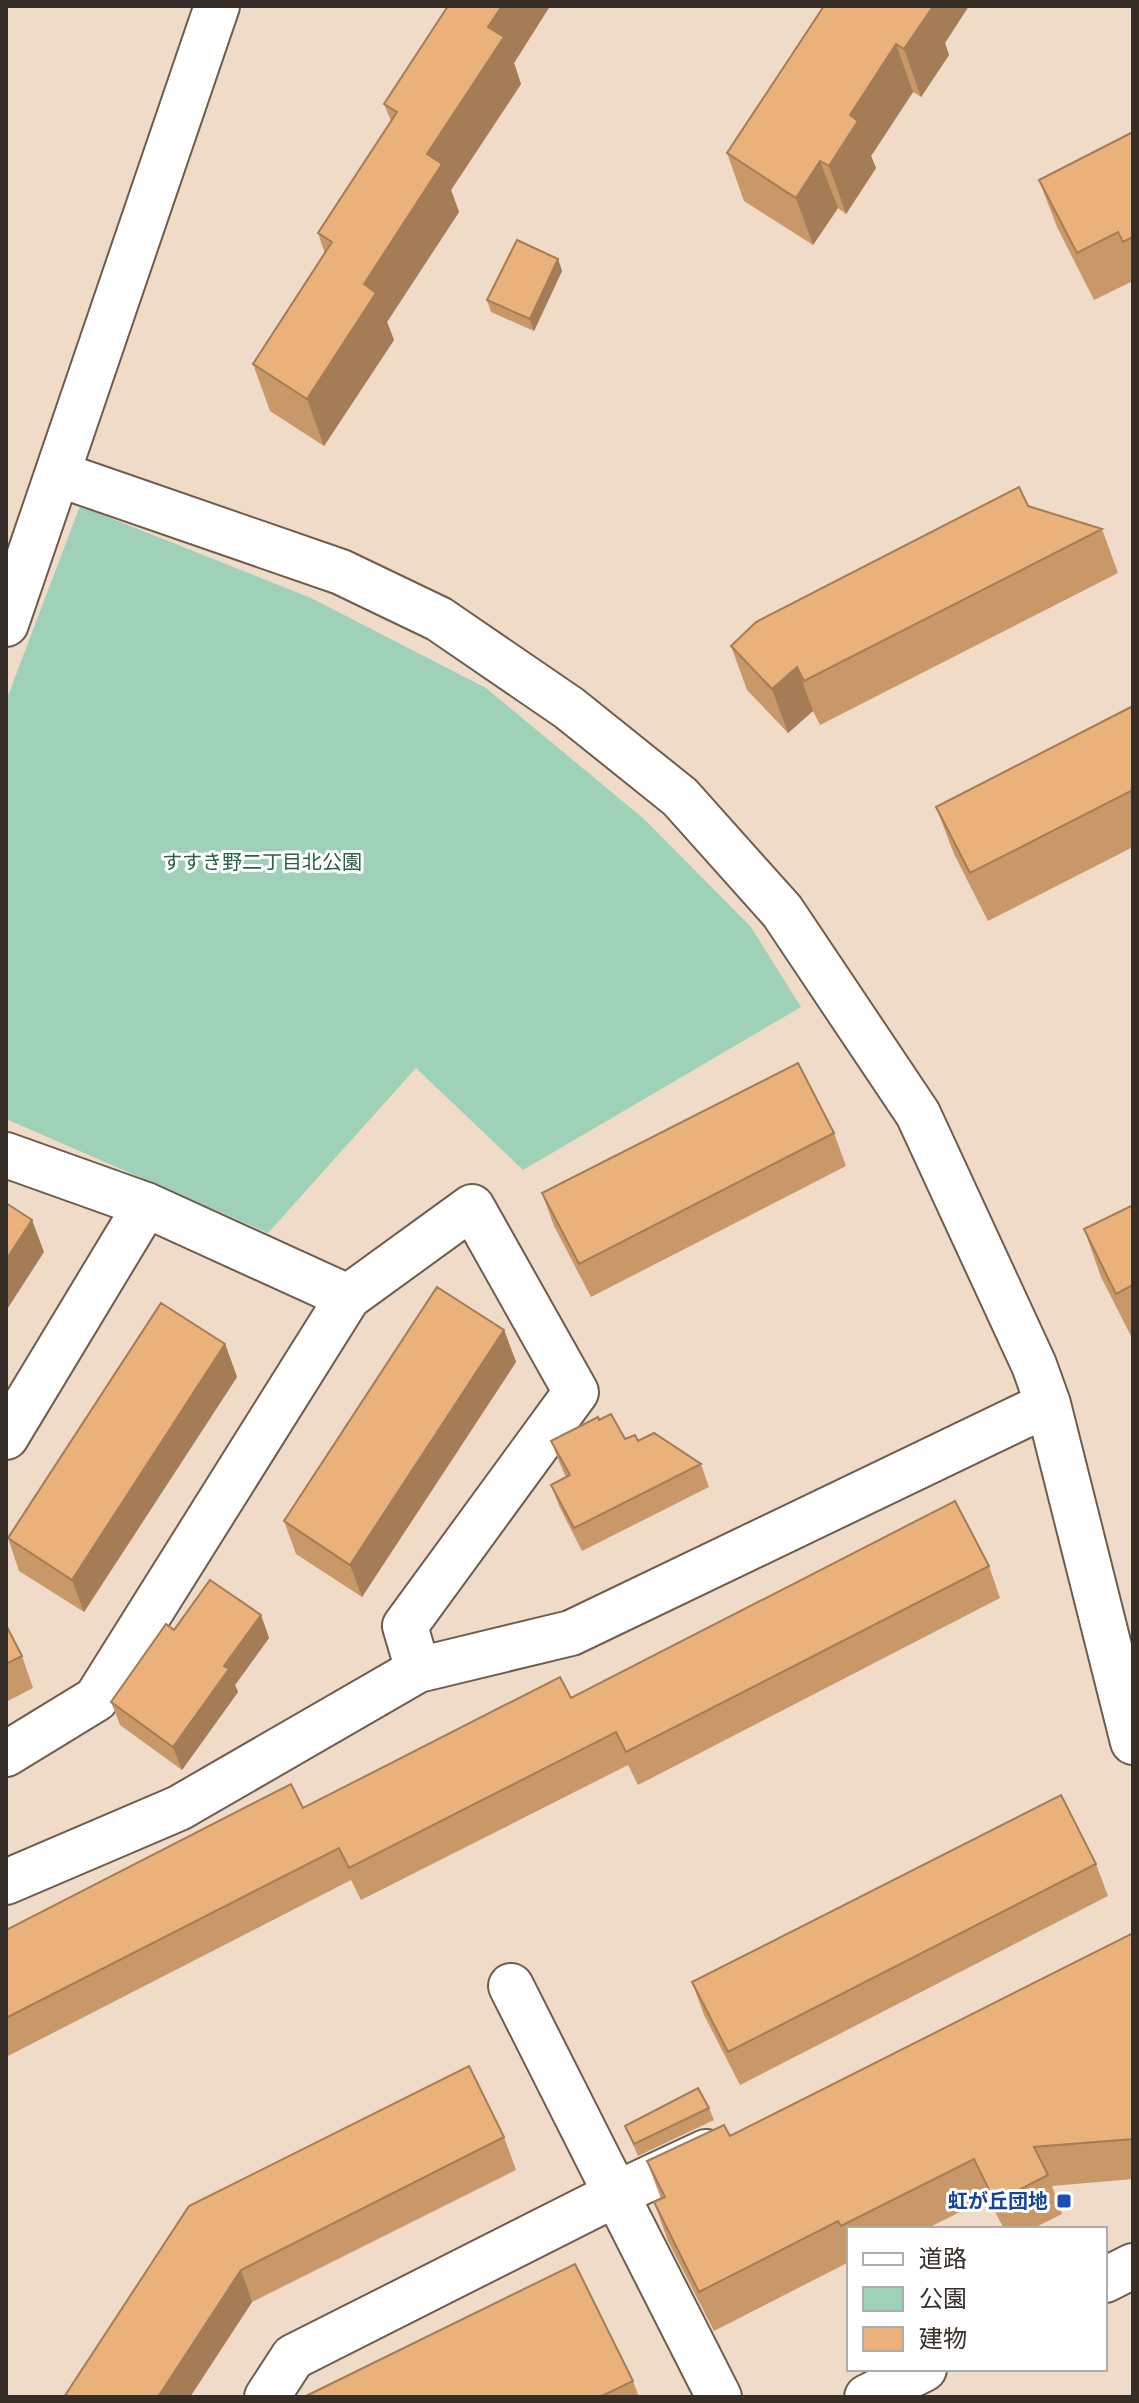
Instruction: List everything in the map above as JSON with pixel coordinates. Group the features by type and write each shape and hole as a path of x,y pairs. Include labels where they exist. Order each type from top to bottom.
{"street":[{"path":"6,624 217,6"},
{"path":"58,474 341,572 439,619 569,708 680,797 782,911 918,1114 1034,1365 1048,1404 1133,1742"},
{"path":"6,1155 146,1205 348,1297"},
{"path":"6,1437 146,1205"},
{"path":"6,1754 96,1699 348,1297 472,1207 576,1392 405,1626 418,1670"},
{"path":"6,1882 179,1808 418,1670 571,1633 1048,1404"},
{"path":"511,1986 719,2397"},
{"path":"267,2397 293,2357 616,2194 745,2133"},
{"path":"1107,2279 1133,2266"},
{"path":"867,2397 920,2371"}],"green space":[{"name":"すすき野二丁目北公園","path":"80,506 311,598 486,688 644,819 751,927 801,1007 523,1170 416,1068 268,1233 6,1119 6,701"}],"building":[{"path":"448,6 502,6 488,27 504,37 427,154 442,164 364,284 376,293 307,399 253,364 332,242 318,233 397,112 384,104"},
{"path":"824,6 932,8 904,49 896,44 850,115 858,121 829,166 820,161 796,198 727,153"},
{"path":"1133,132 1133,237 1123,242 1118,232 1077,253 1039,180"},
{"path":"517,240 558,259 530,319 487,300"},
{"path":"1019,487 1028,506 1102,529 804,681 797,667 772,689 731,646 756,622"},
{"path":"1133,706 1133,790 970,873 936,807"},
{"path":"798,1063 834,1133 579,1264 542,1193"},
{"path":"6,1203 32,1220 6,1260"},
{"path":"1133,1205 1133,1285 1116,1294 1084,1229"},
{"path":"437,1287 504,1330 350,1565 284,1521"},
{"path":"161,1303 225,1344 72,1580 8,1538"},
{"path":"611,1414 625,1439 635,1435 638,1441 654,1433 701,1464 574,1528 551,1485 570,1475 551,1441 598,1417 599,1420"},
{"path":"955,1501 989,1566 626,1752 616,1732 349,1868 339,1848 6,2018 6,1930 291,1784 303,1808 560,1677 571,1698"},
{"path":"210,1580 261,1615 224,1666 229,1669 173,1747 111,1702 166,1624 174,1630"},
{"path":"6,1625 22,1656 6,1664"},
{"path":"1061,1795 1096,1864 728,2052 692,1982"},
{"path":"1133,1933 1133,2139 1034,2147 1048,2175 995,2202 974,2159 841,2226 838,2221 699,2292 654,2202 665,2197 647,2161 724,2125 730,2136"},
{"path":"469,2066 504,2137 241,2270 158,2397 64,2397 189,2206"},
{"path":"698,2088 709,2108 634,2144 625,2126"},
{"path":"575,2264 633,2381 600,2397 304,2397"}],"place":[{"name":"虹が丘団地","path":"1064,2201"}]}
